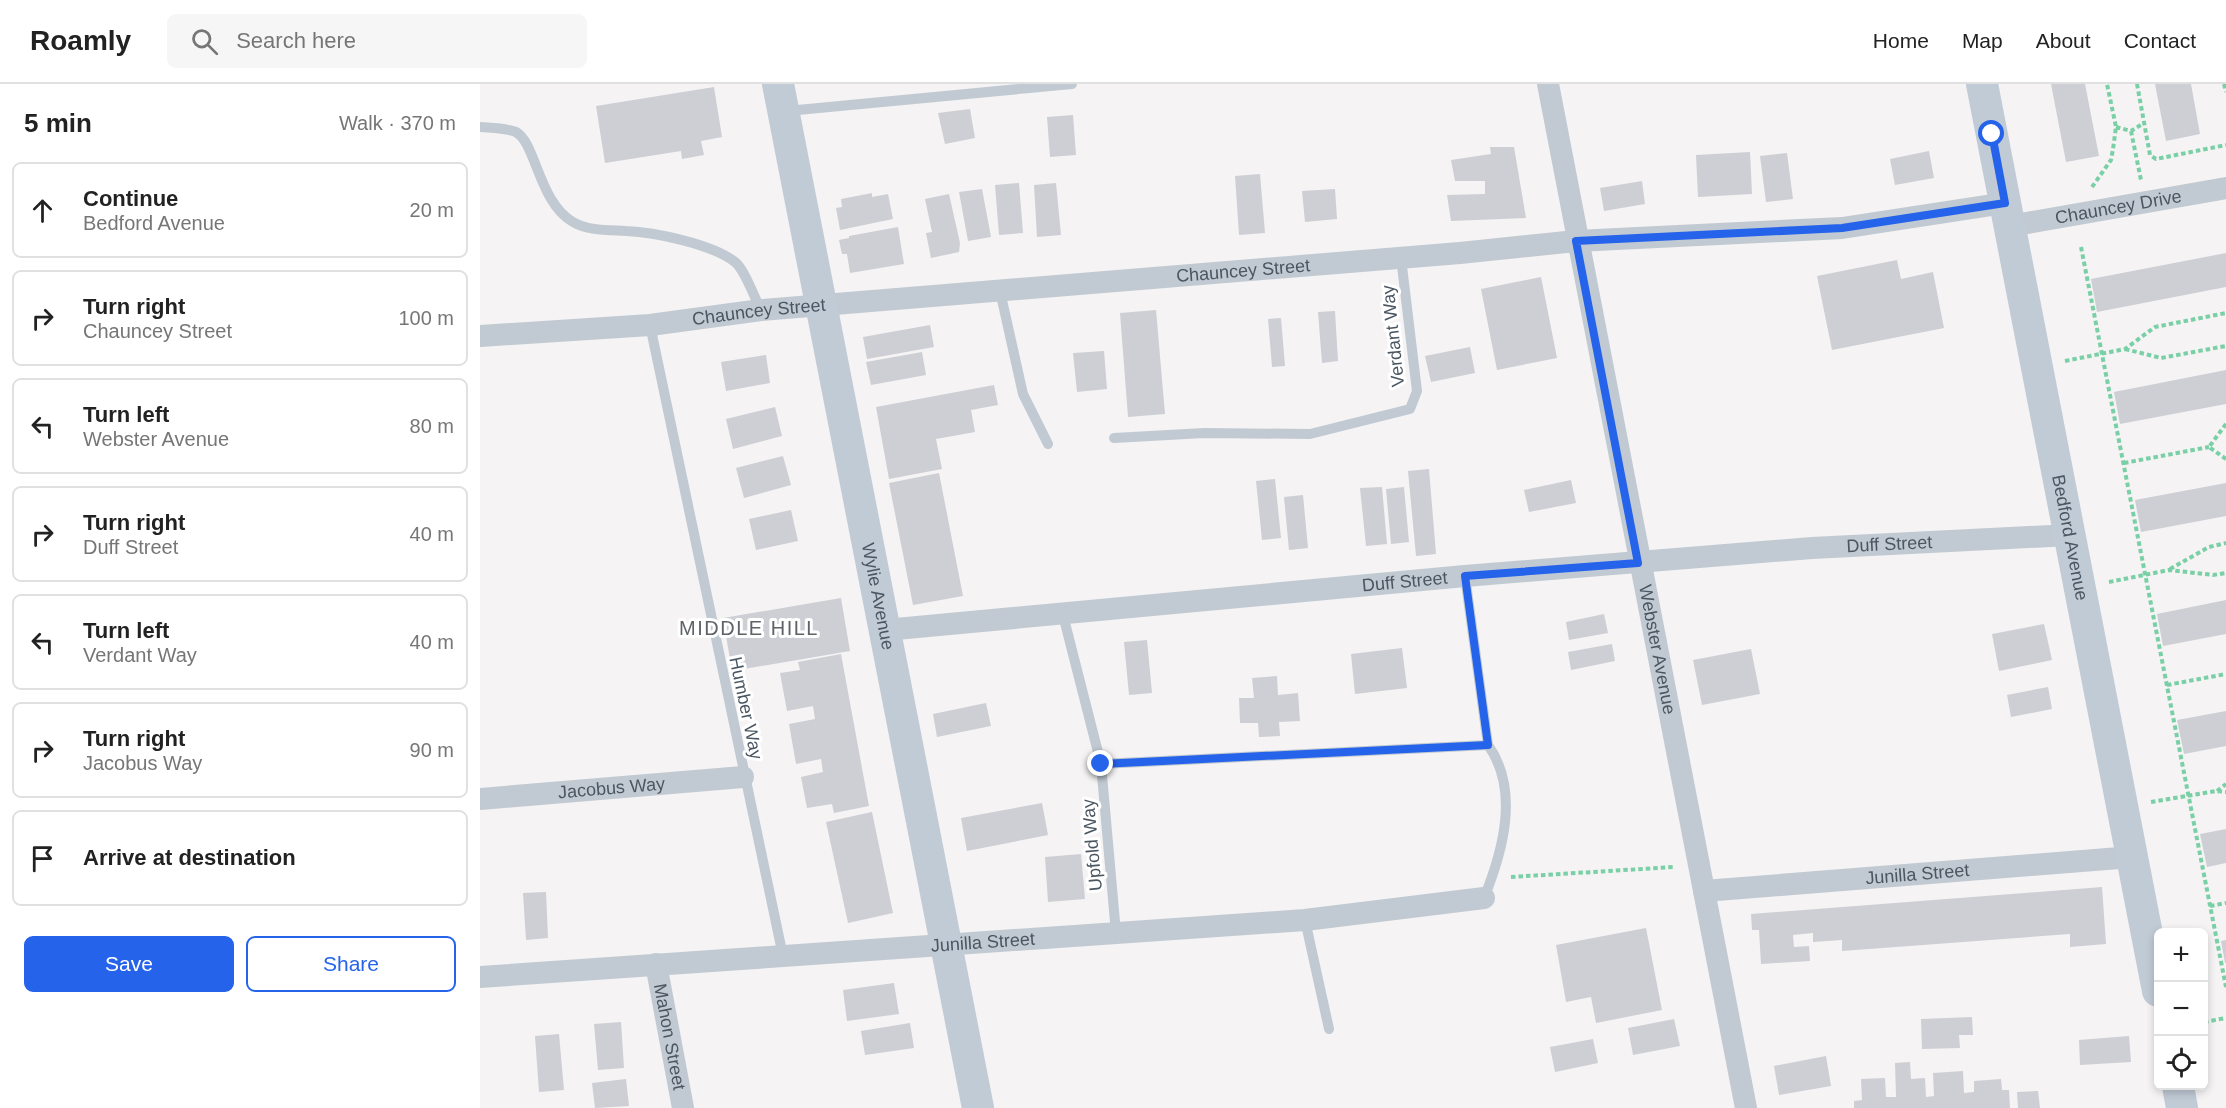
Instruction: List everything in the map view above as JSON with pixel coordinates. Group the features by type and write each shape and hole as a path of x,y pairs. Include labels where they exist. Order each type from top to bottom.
{"street":[{"name":"Webster Avenue","path":"1548,84 1638,563 1746,1108"},
{"name":"Bedford Avenue","path":"1982,84 2156,982"},
{"name":"Wylie Avenue","path":"781,98 978,1108"},
{"name":"Chauncey Drive","path":"2008,215 2226,188"},
{"name":"Chauncey Street","path":"480,336 650,325 761,310 1401,258 1576,241 1842,228 2008,215"},
{"name":"Duff Street","path":"885,630 1465,576 1812,548 2070,535"},
{"name":"Jacobus Way","path":"480,799 743,777"},
{"name":"Junilla Street","path":"1704,891 2132,857"},
{"name":"Junilla Street","path":"480,977 1305,920 1484,898"},
{"name":"Mahon Street","path":"656,964 683,1108"},
{"path":"2179,1090 2182,1108"}],"lane":[{"path":"781,98 1072,84"},
{"path":"480,127 514,131 525,139 551,202 565,217 576,224 591,228 652,232 720,254 735,262 740,268 761,310"},
{"name":"Verdant Way","path":"1114,438 1204,433 1310,434 1410,409 1416,391 1401,258"},
{"path":"1000,291 1023,394 1048,444"},
{"name":"Humber Way","path":"650,325 743,777 783,956"},
{"path":"1465,576 1488,745 1499,761 1506,790 1504,839 1484,898"},
{"name":"Upfold Way","path":"1063,615 1101,764 1116,933"},
{"path":"1101,764 1488,745"},
{"path":"1305,920 1329,1029"}],"path":[{"path":"2088,194 2111,160 2116,127 2107,84"},
{"path":"2137,84 2150,155 2156,159 2226,145"},
{"path":"2224,84 2226,92"},
{"path":"2116,127 2131,131 2144,123"},
{"path":"2131,131 2142,183"},
{"path":"2081,247 2226,987"},
{"path":"2125,349 2156,327 2226,313"},
{"path":"2065,361 2125,349 2161,358 2226,345"},
{"path":"2124,464 2209,447 2226,424"},
{"path":"2209,447 2226,459"},
{"path":"2169,570 2209,547 2226,543"},
{"path":"2108,582 2169,570 2213,575 2226,573"},
{"path":"2167,685 2226,674"},
{"path":"2216,791 2226,784"},
{"path":"2151,802 2216,791 2226,792"},
{"path":"1530,876 1698,865"},
{"path":"2210,906 2226,903"},
{"path":"2208,1021 2226,1018"}],"building":[{"path":"2051,84 2085,84 2099,156 2066,162"},
{"path":"2155,84 2191,84 2200,134 2166,141"},
{"path":"714,87 722,137 701,141 704,155 682,159 681,151 605,163 596,106"},
{"path":"970,109 975,138 945,144 938,113"},
{"path":"1073,115 1076,155 1050,157 1047,117"},
{"path":"1490,147 1514,147 1526,218 1451,221 1447,195 1485,194 1485,181 1455,181 1451,160 1491,154"},
{"path":"1929,151 1934,178 1895,185 1890,159"},
{"path":"1750,152 1752,194 1698,197 1696,155"},
{"path":"1787,153 1793,199 1766,202 1760,156"},
{"path":"1260,174 1265,233 1239,235 1235,176"},
{"path":"1642,181 1645,204 1604,211 1600,188"},
{"path":"1019,183 1023,233 999,235 995,185"},
{"path":"1056,183 1061,235 1037,237 1034,185"},
{"path":"982,189 991,237 968,241 959,192"},
{"path":"1335,189 1337,219 1305,222 1302,191"},
{"path":"872,193 872,197 888,194 893,219 840,230 836,208 842,207 841,199"},
{"path":"949,194 960,243 959,252 931,258 926,233 932,232 925,199"},
{"path":"898,227 904,264 850,273 847,254 842,254 839,240"},
{"path":"2226,253 2226,287 2097,312 2091,279"},
{"path":"1897,260 1901,279 1933,272 1944,328 1832,350 1817,276"},
{"path":"1541,277 1557,358 1497,370 1481,289"},
{"path":"1156,310 1165,414 1128,417 1120,313"},
{"path":"1335,311 1338,361 1322,363 1318,312"},
{"path":"1281,318 1285,366 1272,367 1268,319"},
{"path":"930,325 934,347 867,359 863,337"},
{"path":"1470,347 1475,373 1431,382 1425,356"},
{"path":"1104,351 1107,389 1077,392 1073,353"},
{"path":"922,352 926,375 871,385 866,362"},
{"path":"766,355 770,383 726,391 721,362"},
{"path":"2226,370 2226,404 2120,424 2114,392"},
{"path":"994,385 998,405 971,410 975,432 936,439 942,469 889,479 876,407"},
{"path":"775,407 782,436 733,449 726,419"},
{"path":"783,456 791,485 744,498 736,468"},
{"path":"1429,469 1436,554 1416,556 1408,471"},
{"path":"939,473 963,596 913,605 889,483"},
{"path":"1275,479 1281,538 1262,540 1256,481"},
{"path":"1571,480 1576,503 1529,512 1524,490"},
{"path":"2226,483 2226,516 2141,532 2135,500"},
{"path":"1382,487 1387,544 1366,546 1360,488"},
{"path":"1404,487 1409,542 1391,544 1386,489"},
{"path":"1303,495 1308,548 1289,550 1284,497"},
{"path":"791,510 798,541 756,550 749,519"},
{"path":"841,598 850,651 732,671 723,618"},
{"path":"2226,600 2226,634 2163,646 2157,614"},
{"path":"1604,614 1608,633 1569,640 1566,622"},
{"path":"2044,624 2052,660 1999,671 1992,634"},
{"path":"1147,640 1152,693 1129,695 1124,642"},
{"path":"1612,644 1615,661 1571,670 1568,652"},
{"path":"1402,648 1407,688 1355,694 1351,654"},
{"path":"1751,649 1760,694 1702,705 1693,660"},
{"path":"841,654 869,806 834,813 832,804 807,808 801,777 823,772 821,759 796,764 789,724 815,719 813,706 787,711 780,673 800,670 798,662"},
{"path":"1277,676 1278,695 1298,693 1300,721 1279,722 1280,736 1259,737 1258,723 1240,723 1239,698 1254,698 1252,678"},
{"path":"2048,687 2052,709 2011,717 2007,695"},
{"path":"986,703 991,726 937,737 933,714"},
{"path":"2226,711 2226,746 2184,754 2177,720"},
{"path":"1042,803 1048,835 967,851 961,818"},
{"path":"872,812 893,913 848,923 826,822"},
{"path":"2226,829 2226,863 2207,867 2200,834"},
{"path":"1081,854 1085,899 1048,902 1045,857"},
{"path":"2102,887 2106,944 2070,947 2070,934 1842,951 1842,940 1813,942 1813,933 1793,935 1794,947 1809,946 1810,961 1761,964 1759,930 1752,930 1751,914"},
{"path":"546,892 548,938 526,940 523,893"},
{"path":"1646,928 1662,1010 1596,1023 1591,997 1566,1002 1556,945"},
{"path":"2226,940 2226,963 2225,963 2221,941"},
{"path":"894,983 899,1014 847,1021 843,990"},
{"path":"1972,1017 1973,1035 1959,1035 1960,1048 1922,1049 1921,1019"},
{"path":"1674,1019 1680,1046 1633,1055 1628,1028"},
{"path":"621,1022 624,1068 598,1070 594,1024"},
{"path":"910,1023 914,1048 865,1055 861,1031"},
{"path":"559,1034 564,1090 539,1092 535,1036"},
{"path":"2129,1036 2131,1062 2080,1065 2079,1040"},
{"path":"1593,1039 1598,1063 1555,1072 1550,1047"},
{"path":"1826,1056 1831,1086 1779,1095 1774,1066"},
{"path":"1910,1062 1911,1079 1925,1078 1926,1097 1934,1096 1933,1073 1963,1071 1964,1093 1974,1092 1974,1081 2001,1079 2002,1090 2009,1090 2010,1108 1854,1108 1854,1101 1862,1100 1861,1079 1885,1078 1886,1097 1896,1097 1895,1063"},
{"path":"626,1079 629,1106 595,1108 592,1083"},
{"path":"2038,1091 2040,1108 2018,1108 2017,1092"}],"district":[{"name":"MIDDLE HILL","path":"749,628"}],"route":[{"path":"1101,764 1488,745 1465,576 1638,563 1576,241 1842,228 2005,203 1992,134"}]}
